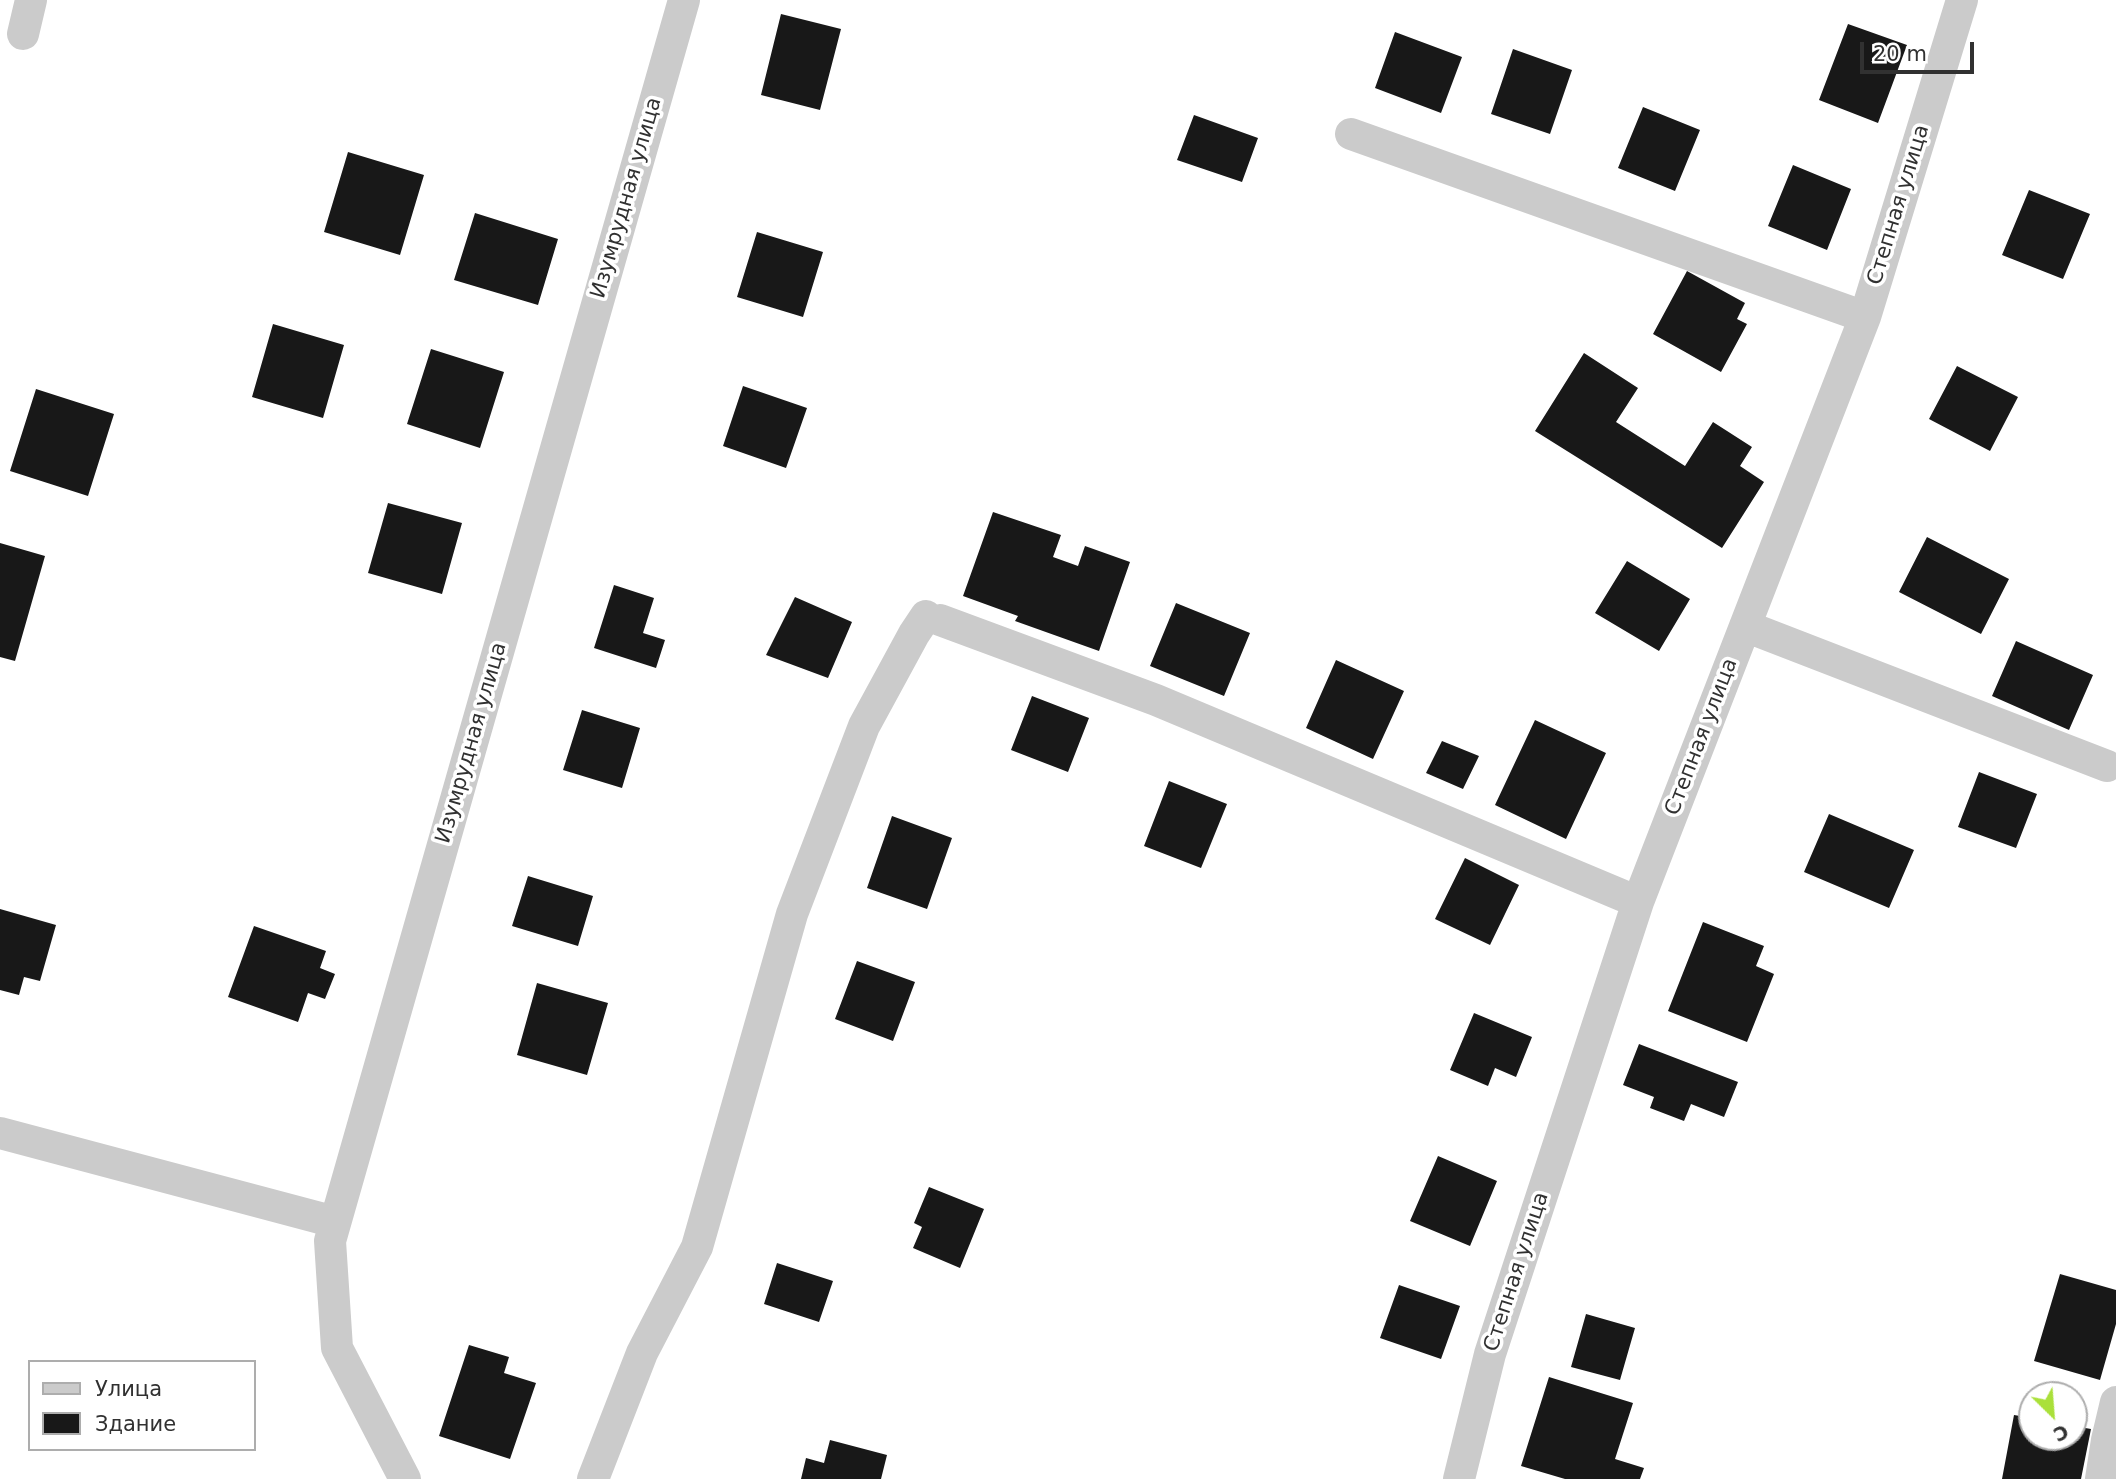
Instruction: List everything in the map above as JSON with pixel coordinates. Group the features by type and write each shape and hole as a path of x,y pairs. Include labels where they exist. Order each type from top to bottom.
{"street":[{"path":"23,34 31,0"},
{"name":"Изумрудная улица","path":"405,1479 337,1348 330,1241 684,0"},
{"name":"Степная улица","path":"1459,1479 1490,1354 1637,902 1865,317 1962,0"},
{"path":"1351,134 1865,317"},
{"path":"593,1479 642,1353 697,1247 792,914 864,726 914,634 933,618 1156,700 1637,902"},
{"path":"1745,626 2107,766"},
{"path":"0,1133 335,1222"},
{"path":"2101,1479 2116,1402"}],"building":[{"path":"781,14 841,29 820,110 761,95"},
{"path":"1848,24 1907,45 1878,123 1819,100"},
{"path":"1395,32 1462,57 1441,113 1375,88"},
{"path":"1513,49 1572,70 1550,134 1491,114"},
{"path":"1643,107 1700,130 1675,191 1618,168"},
{"path":"1194,115 1258,138 1242,182 1177,160"},
{"path":"348,152 424,175 400,255 324,232"},
{"path":"1793,165 1851,189 1827,250 1768,226"},
{"path":"2029,190 2090,214 2063,279 2002,255"},
{"path":"475,213 558,239 538,305 454,280"},
{"path":"757,232 823,252 803,317 737,297"},
{"path":"1687,271 1745,303 1737,319 1747,324 1721,372 1653,334"},
{"path":"273,324 344,345 323,418 252,397"},
{"path":"431,349 504,372 480,448 407,424"},
{"path":"1584,353 1638,388 1616,422 1685,466 1713,422 1752,447 1740,466 1764,482 1722,548 1535,431"},
{"path":"1957,366 2018,397 1990,451 1929,419"},
{"path":"743,386 807,408 786,468 723,446"},
{"path":"36,389 114,414 88,496 10,471"},
{"path":"388,503 462,523 442,594 368,573"},
{"path":"993,512 1061,535 1053,557 1078,566 1085,546 1130,562 1099,651 1015,621 1018,616 963,596"},
{"path":"1927,537 2009,579 1981,634 1899,592"},
{"path":"0,543 45,556 15,661 0,657"},
{"path":"1627,561 1690,599 1659,651 1595,613"},
{"path":"614,585 654,598 643,633 665,640 656,668 594,648"},
{"path":"795,597 852,622 828,678 766,655"},
{"path":"1176,603 1250,633 1224,696 1150,666"},
{"path":"2016,641 2093,675 2069,730 1992,696"},
{"path":"1336,660 1404,691 1373,759 1306,728"},
{"path":"1032,696 1089,718 1068,772 1011,750"},
{"path":"582,710 640,728 622,788 563,770"},
{"path":"1535,720 1606,753 1566,839 1495,805"},
{"path":"1442,741 1479,756 1463,789 1426,773"},
{"path":"1979,772 2037,794 2016,848 1958,827"},
{"path":"1169,781 1227,804 1201,868 1144,846"},
{"path":"1829,814 1914,850 1889,908 1804,872"},
{"path":"892,816 952,838 927,909 867,888"},
{"path":"1465,858 1519,885 1490,945 1435,919"},
{"path":"528,876 593,896 578,946 512,926"},
{"path":"0,909 56,925 40,981 24,977 19,995 0,990"},
{"path":"1703,922 1764,946 1756,966 1774,974 1747,1042 1668,1011"},
{"path":"254,926 326,951 320,968 335,974 325,999 308,993 298,1022 228,997"},
{"path":"857,961 915,982 893,1041 835,1019"},
{"path":"537,983 608,1003 587,1075 517,1055"},
{"path":"1474,1013 1532,1037 1516,1077 1495,1068 1488,1086 1450,1070"},
{"path":"1639,1044 1738,1082 1724,1117 1691,1104 1684,1121 1650,1108 1654,1097 1623,1085"},
{"path":"1438,1156 1497,1181 1470,1246 1410,1221"},
{"path":"929,1187 984,1209 960,1268 913,1248 922,1227 914,1223"},
{"path":"777,1263 833,1281 819,1322 764,1304"},
{"path":"2060,1274 2116,1290 2116,1324 2100,1380 2034,1361"},
{"path":"1399,1285 1460,1306 1441,1359 1380,1338"},
{"path":"1586,1314 1635,1328 1620,1380 1571,1367"},
{"path":"469,1345 509,1357 504,1373 536,1383 510,1459 439,1436"},
{"path":"1549,1377 1633,1403 1615,1459 1644,1468 1640,1479 1565,1479 1521,1466"},
{"path":"2014,1415 2018,1416 2018,1451 2087,1451 2081,1479 2002,1479"},
{"path":"830,1440 887,1455 881,1479 801,1479 806,1458 824,1463"}]}
